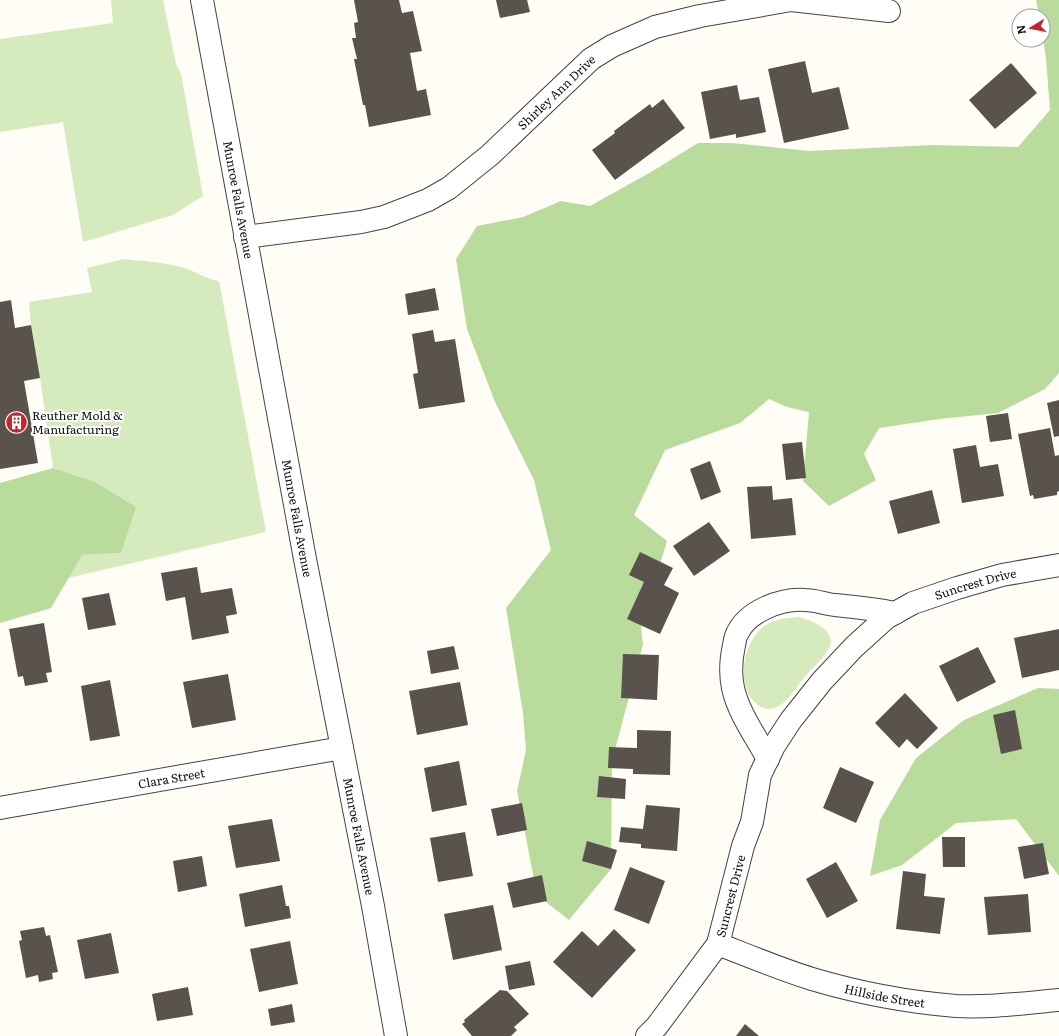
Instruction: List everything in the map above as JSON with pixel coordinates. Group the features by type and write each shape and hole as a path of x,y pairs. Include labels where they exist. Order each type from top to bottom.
{"street":[{"name":"Munroe Falls Avenue","path":"202,0 305,559 373,906 396,1036"},
{"name":"Shirley Ann Drive","path":"245,237 361,222 384,217 428,200 449,188 490,155 591,59 612,46 655,27 700,16 791,0 889,11"},
{"name":"Suncrest Drive","path":"647,1036 657,1026 718,944 743,846 752,822 760,775 774,746 791,720 822,680 854,647 886,618 913,603 961,586 1002,575 1059,565"},
{"path":"768,759 738,704 733,688 731,669 732,654 737,634 746,620 763,609 784,601 804,600 895,613"},
{"name":"Clara Street","path":"0,808 342,748"},
{"name":"Hillside Street","path":"718,944 812,979 861,992 909,1001 956,1006 998,1006 1059,1000"}],"green space":[{"path":"111,0 163,0 176,64 181,74 203,196 173,215 83,242 63,122 0,132 0,39 113,23"},
{"path":"1036,0 1059,0 1059,373 1045,389 998,413 939,419 879,428 864,454 876,480 829,506 803,481 809,412 787,407 769,399 740,423 665,450 634,515 667,541 641,628 643,644 612,761 611,869 569,920 537,895 517,791 526,750 523,713 506,608 551,550 534,480 495,402 467,329 456,259 477,226 523,217 561,201 590,206 651,172 698,143 732,143 809,151 933,145 1018,147 1050,110 1044,48 1051,48 1051,8 1038,8"},
{"path":"124,259 174,265 219,281 266,532 68,578 82,555 121,553 95,482 53,468 31,325 29,302 92,292 87,268"},
{"path":"53,468 95,482 136,507 121,553 82,555 51,608 0,623 0,483"},
{"path":"799,617 817,624 828,632 831,644 823,657 784,702 773,709 762,707 751,698 746,688 744,678 746,655 750,645 755,635 766,625 779,620"},
{"path":"1038,688 1059,689 1059,876 1016,819 956,823 902,865 870,876 880,820 916,758 964,720"}],"building":[{"path":"354,0 399,0 402,13 413,11 422,51 410,53 417,91 426,89 431,115 369,127 354,59 357,59 352,38 356,38 354,23 358,22"},
{"path":"496,0 527,0 530,12 500,18"},
{"path":"805,61 812,93 839,87 849,129 784,143 768,69"},
{"path":"1011,63 1037,93 995,129 969,100"},
{"path":"737,85 740,100 759,97 766,132 736,138 736,134 710,139 701,92"},
{"path":"663,99 685,128 615,180 592,150 615,133 614,131 650,104 652,108"},
{"path":"435,288 439,310 408,315 405,294"},
{"name":"Reuther Mold & Manufacturing","path":"11,300 15,328 31,325 40,378 24,381 38,463 0,469 0,302"},
{"path":"433,330 435,342 455,339 465,402 419,409 413,374 418,373 412,334"},
{"path":"1059,400 1059,436 1054,437 1047,403"},
{"path":"1008,413 1012,439 990,442 986,416"},
{"path":"1050,428 1055,456 1059,455 1059,491 1057,492 1057,495 1034,499 1033,495 1030,496 1018,434"},
{"path":"802,442 806,478 786,480 782,444"},
{"path":"976,445 980,467 998,464 1004,496 962,503 953,449"},
{"path":"710,461 721,492 701,500 690,469"},
{"path":"772,486 773,500 792,498 796,535 751,539 747,487"},
{"path":"932,490 940,523 898,534 889,501"},
{"path":"709,522 730,551 694,576 673,546"},
{"path":"640,552 673,568 664,585 679,593 660,634 627,619 644,582 629,575"},
{"path":"197,567 201,593 232,588 237,614 226,616 229,633 192,640 185,597 166,601 161,573"},
{"path":"109,593 116,625 88,630 82,598"},
{"path":"44,623 52,672 46,673 48,682 25,686 23,676 18,677 9,629"},
{"path":"1059,629 1059,670 1022,678 1014,638"},
{"path":"454,646 459,669 431,674 427,651"},
{"path":"978,647 996,682 957,702 939,666"},
{"path":"623,654 659,655 657,700 621,698"},
{"path":"228,674 236,720 192,728 183,682"},
{"path":"110,680 120,736 90,741 81,686"},
{"path":"460,682 468,725 417,735 409,691"},
{"path":"905,693 938,728 917,749 907,739 899,748 875,723"},
{"path":"1015,710 1022,749 1001,754 993,715"},
{"path":"637,730 671,731 670,775 633,774 633,769 608,768 609,747 637,748"},
{"path":"459,761 467,805 432,812 424,768"},
{"path":"840,767 874,782 856,823 823,808"},
{"path":"599,776 626,779 625,799 597,797"},
{"path":"522,803 527,830 497,836 491,809"},
{"path":"646,805 680,808 677,851 641,848 641,844 619,842 621,827 643,829"},
{"path":"272,819 280,861 236,868 228,826"},
{"path":"465,832 473,876 438,882 430,838"},
{"path":"942,837 965,837 965,867 943,867"},
{"path":"587,841 617,850 611,869 582,861"},
{"path":"1043,843 1049,874 1024,879 1018,847"},
{"path":"202,856 207,886 178,892 173,861"},
{"path":"836,862 858,901 827,918 806,879"},
{"path":"630,867 665,881 649,924 614,910"},
{"path":"903,871 926,874 924,896 945,898 940,934 896,929"},
{"path":"542,875 547,901 513,908 507,883"},
{"path":"282,885 286,906 289,906 291,918 245,927 239,894"},
{"path":"1028,894 1031,932 988,935 984,897"},
{"path":"493,905 502,950 453,960 444,914"},
{"path":"44,927 46,936 50,935 58,972 52,973 53,979 39,982 38,975 26,978 19,941 22,940 20,931"},
{"path":"614,929 636,950 592,998 553,962 582,931 598,946"},
{"path":"111,933 119,973 85,979 77,940"},
{"path":"290,941 298,984 259,992 250,949"},
{"path":"530,961 535,985 509,990 505,966"},
{"path":"188,987 193,1015 157,1021 152,994"},
{"path":"500,990 507,991 529,1014 514,1027 517,1030 511,1036 472,1036 462,1024 465,1022 464,1020"},
{"path":"292,1004 295,1022 271,1026 268,1009"},
{"path":"745,1024 759,1036 736,1036"}],"place":[{"name":"Reuther Mold & Manufacturing","path":"16,422"}]}
